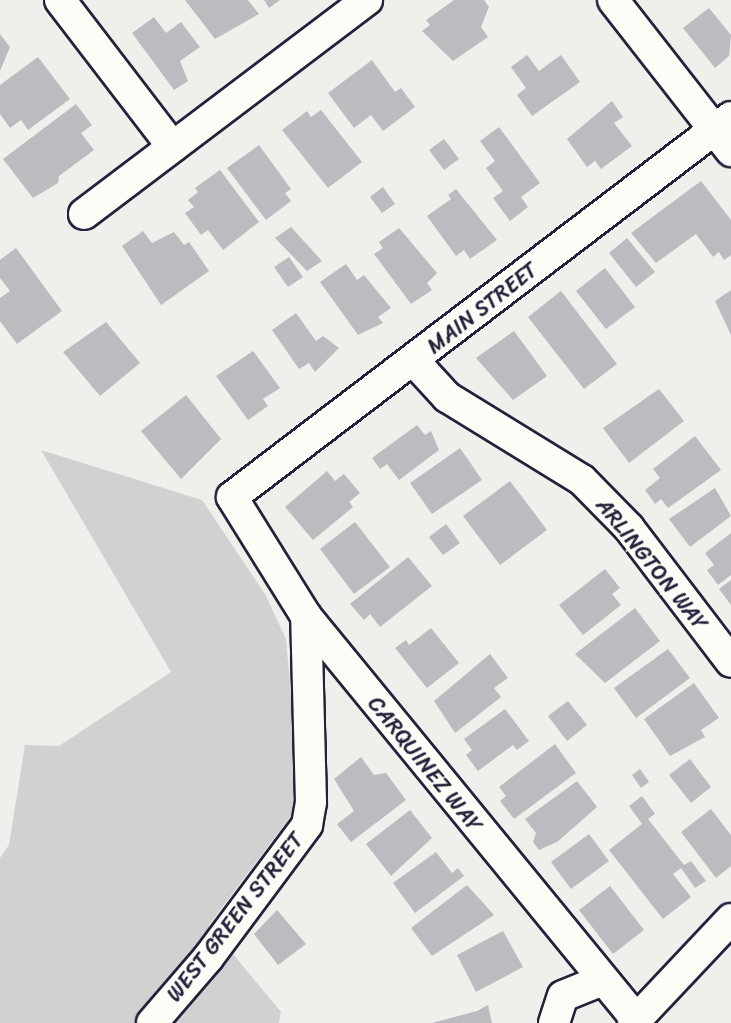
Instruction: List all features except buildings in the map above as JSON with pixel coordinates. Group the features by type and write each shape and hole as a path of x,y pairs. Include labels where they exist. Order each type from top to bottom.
{"street":[{"path":"60,0 173,147"},
{"path":"84,214 367,0"},
{"path":"613,0 725,132"},
{"name":"MAIN STREET","path":"232,497 725,132"},
{"name":"ARLINGTON WAY","path":"414,361 447,397 582,480 629,528 731,662"},
{"name":"CARQUINEZ WAY","path":"232,497 306,616 634,1021"},
{"name":"WEST GREEN STREET","path":"152,1023 208,958 307,825 311,802 306,616"},
{"path":"634,1021 731,919"},
{"path":"554,1023 563,996 600,981"}],"shaded area":[{"path":"41,450 202,500 265,594 286,639 299,782 293,813 209,925 281,1012 279,1023 0,1023 0,858 9,845 25,745 59,746 171,672"}]}
